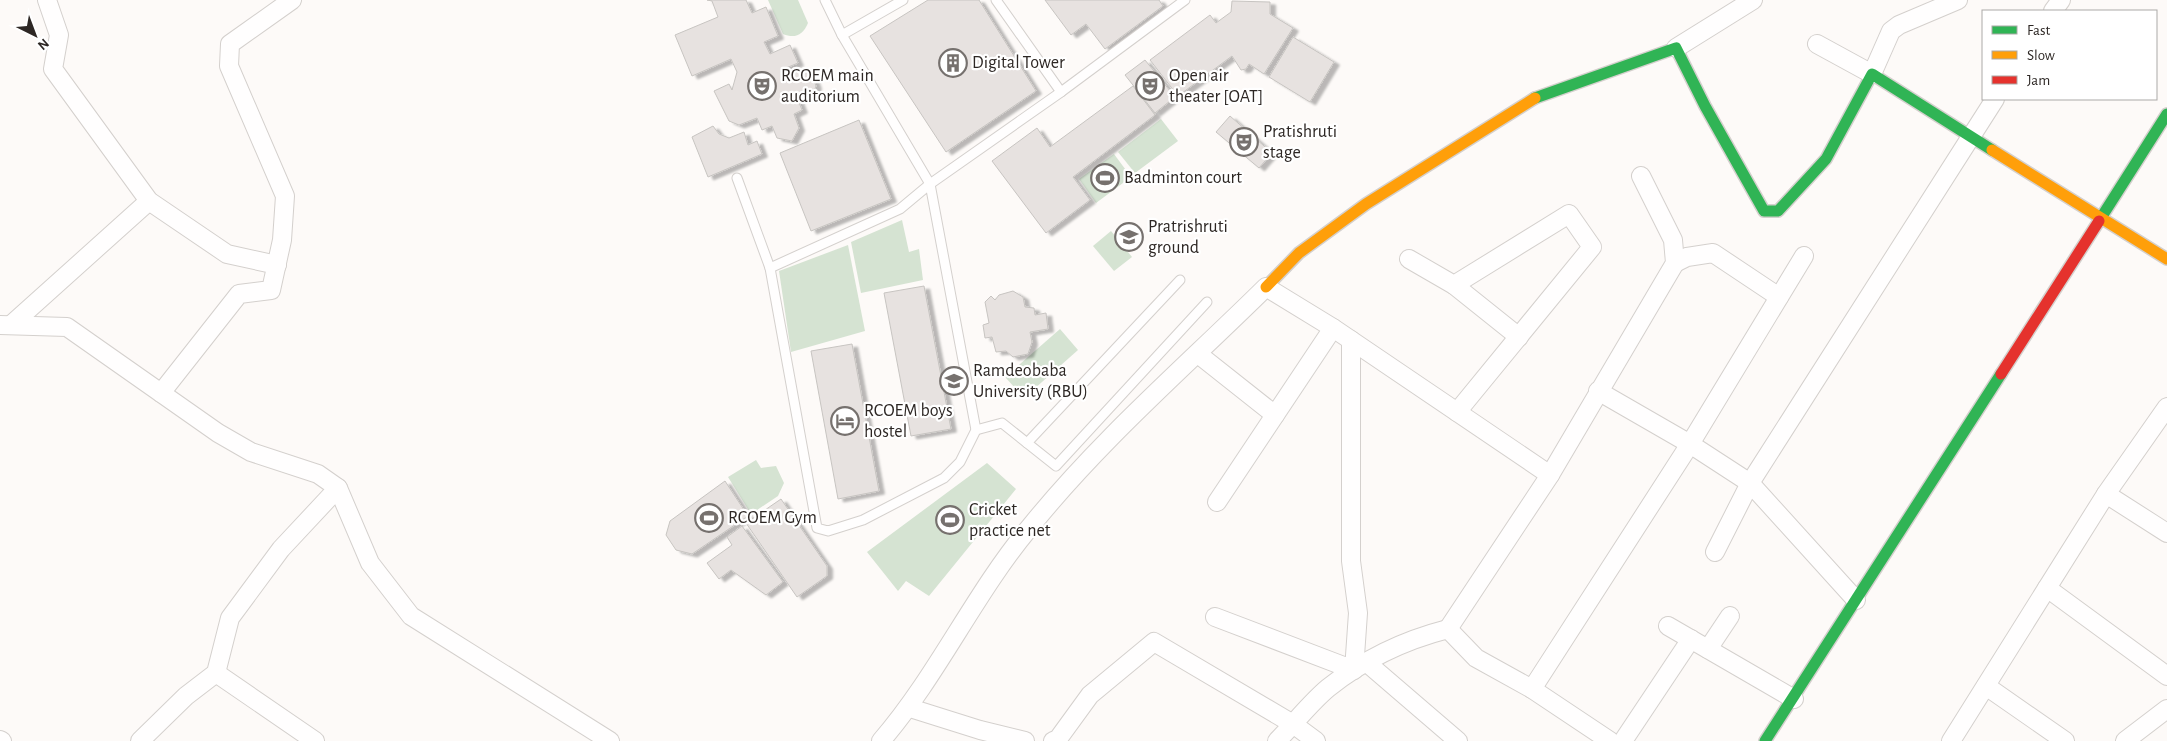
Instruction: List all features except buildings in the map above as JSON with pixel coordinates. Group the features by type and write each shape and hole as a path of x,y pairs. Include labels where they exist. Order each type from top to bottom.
{"street":[{"path":"47,0 59,36 52,69 149,201 227,254 277,265"},
{"path":"161,393 239,294 271,290 282,240 285,196 229,66 230,44 292,0"},
{"path":"881,741 910,708 983,591 1029,528 1074,475 1134,413 1198,354 1299,253 1366,204 1540,95 1676,48 1753,0"},
{"path":"1676,48 1705,106 1764,211 1778,210 1826,159 1872,74 1891,31 1898,25 1958,0"},
{"path":"1818,44 1872,74 2101,218 2112,227 2167,259"},
{"path":"1715,552 1750,483 1994,100"},
{"path":"1765,741 1794,699 2167,114"},
{"path":"1278,741 1327,689 1360,666 1419,636 1448,629 1550,475 1675,263 1673,240 1641,176"},
{"path":"6,325 149,201"},
{"path":"1454,285 1569,214 1592,247 1457,412"},
{"path":"1675,263 1687,258 1713,253 1779,297"},
{"path":"1532,689 1690,444 1804,256"},
{"path":"1409,259 1454,285 1519,337"},
{"path":"1266,287 1333,328 1550,475"},
{"path":"6,325 67,327 218,433 251,452 318,474 338,488 370,563 411,616 610,741"},
{"path":"1217,502 1333,328"},
{"path":"1351,340 1351,562 1358,613 1360,666"},
{"path":"1198,354 1274,415"},
{"path":"1598,391 1690,444 1750,483 1856,600"},
{"path":"1951,741 2106,494 2167,407"},
{"path":"140,741 186,696 216,673 230,618 281,549 338,488"},
{"path":"2106,494 2167,533"},
{"path":"2047,588 2167,676"},
{"path":"1708,649 1730,616"},
{"path":"1215,618 1360,666 1458,741"},
{"path":"1668,626 1794,699"},
{"path":"1448,629 1476,658 1532,689 1610,741"},
{"path":"1623,741 1691,639"},
{"path":"1053,741 1058,739 1090,695 1154,642 1293,724 1316,741"},
{"path":"1779,741 1827,666"},
{"path":"216,673 315,741"},
{"path":"1986,686 2065,741"},
{"path":"910,708 980,730 1025,741"},
{"path":"2125,741 2167,710"}],"lane":[{"path":"737,178 770,268 817,528 828,531 863,520 944,478 960,462 976,430 930,184 842,35 825,0"},
{"path":"842,35 903,0"},
{"path":"996,0 1061,92"},
{"path":"770,268 900,209 930,184 1061,92 1184,0"},
{"path":"1027,443 1180,280"},
{"path":"976,430 1002,423 1056,466 1206,302"}],"green space":[{"path":"768,0 798,0 808,23 804,30 795,36 783,34"},
{"path":"1161,119 1178,141 1135,173 1118,152"},
{"name":"Badminton court","path":"1114,154 1131,177 1096,203 1079,179"},
{"path":"902,220 909,252 919,249 923,280 861,293 851,242"},
{"path":"1111,231 1132,257 1114,271 1093,246"},
{"path":"848,245 865,331 791,352 779,271"},
{"path":"1060,329 1078,350 1024,398 1005,377"},
{"path":"756,460 761,468 776,466 784,483 778,496 751,514 728,477"},
{"name":"Cricket practice net","path":"987,463 1016,489 929,596 906,581 898,591 867,552"}],"traffic: fast":[{"path":"1535,98 1676,48 1705,106 1764,211 1778,211 1826,159 1872,74 1992,150"},
{"path":"2099,221 2167,114"},
{"path":"1765,741 2001,374"}],"traffic: slow":[{"path":"1266,287 1299,253 1366,204 1535,98"},
{"path":"1992,150 2167,259"}],"traffic: jam":[{"path":"2001,374 2099,221"}],"place":[{"name":"Digital Tower","path":"953,63"},
{"name":"RCOEM main auditorium","path":"762,86"},
{"name":"Open air theater [OAT]","path":"1150,86"},
{"name":"Pratishruti stage","path":"1244,142"},
{"name":"Badminton court","path":"1105,178"},
{"name":"Pratrishruti ground","path":"1129,237"},
{"name":"Ramdeobaba University (RBU)","path":"954,381"},
{"name":"RCOEM boys hostel","path":"845,421"},
{"name":"RCOEM Gym","path":"709,518"},
{"name":"Cricket practice net","path":"950,520"}]}
